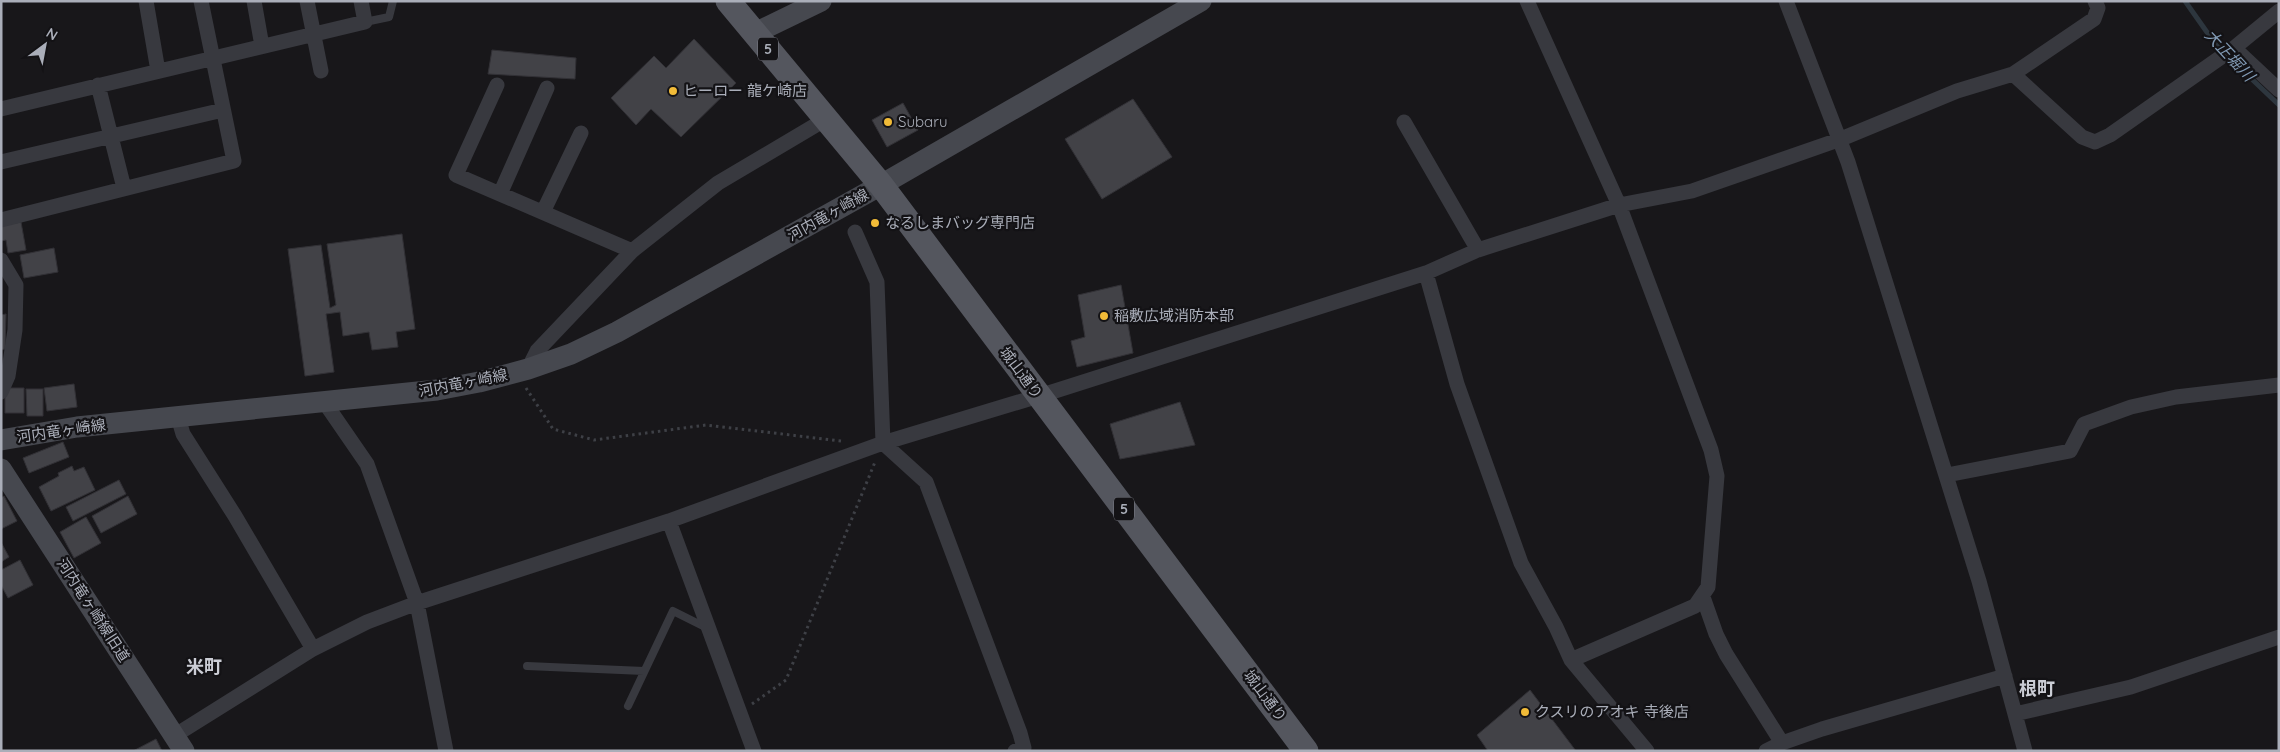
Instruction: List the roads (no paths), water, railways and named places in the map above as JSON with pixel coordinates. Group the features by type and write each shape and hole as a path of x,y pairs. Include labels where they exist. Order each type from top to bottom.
{"main road":[{"name":"城山通り","path":"728,1 881,186 1306,751"},
{"path":"755,33 820,1"},
{"name":"河内竜ヶ崎線","path":"1,440 58,429 437,390 522,371 571,354 617,332 881,186 1192,3"},
{"name":"河内竜ヶ崎線旧道","path":"1,469 179,743"}],"street":[{"path":"146,1 158,70"},
{"path":"1,220 234,162 201,1"},
{"path":"254,1 262,46"},
{"path":"307,1 320,71"},
{"path":"1,109 212,57 365,22 361,1"},
{"path":"1527,1 1619,205 1704,432 1717,476 1708,588 1703,597 1695,606 1571,660"},
{"path":"1786,1 1832,121 1841,139 1947,475 2025,751"},
{"path":"179,743 312,649 367,622 417,602 669,521 883,443 1426,274 1478,250 1619,205 1692,191 1841,139 1957,91 2013,74 2094,19 2098,8 2095,1"},
{"path":"2013,74 2082,137 2095,142 2110,135 2228,52 2279,11"},
{"path":"2228,52 2279,90"},
{"path":"98,85 124,188"},
{"path":"497,85 456,175 632,251"},
{"path":"500,194 547,88"},
{"path":"1,162 223,110"},
{"path":"522,371 538,351 632,251 718,183 826,119"},
{"path":"1404,122 1478,250"},
{"path":"543,212 581,133"},
{"path":"855,232 876,282 883,443 926,482 1022,750"},
{"path":"1,260 16,285 15,330 8,376 1,392"},
{"path":"1426,274 1457,384 1521,563 1556,627 1571,660 1647,751"},
{"path":"1947,475 2070,450 2084,424 2131,407 2176,397 2279,385"},
{"path":"325,403 367,464 417,602 446,751"},
{"path":"178,417 183,434 235,516 312,649"},
{"path":"669,521 754,751"},
{"path":"1703,597 1716,634 1726,654 1782,743"},
{"path":"2015,714 2131,687 2279,637"},
{"path":"1766,751 1782,743 1896,707 2005,676"}],"lane":[{"path":"365,22 389,16 393,1"},
{"path":"628,706 673,611 709,629"},
{"path":"528,666 644,671"}],"waterway":[{"name":"大正堀川","path":"2185,1 2216,45 2279,105"}],"place":[{"name":"ヒーロー 龍ケ崎店","path":"673,91"},
{"name":"Subaru","path":"888,122"},
{"name":"なるしまバッグ専門店","path":"875,223"},
{"name":"稲敷広域消防本部","path":"1104,316"},
{"name":"クスリのアオキ 寺後店","path":"1525,712"}],"district":[{"name":"米町","path":"204,667"},
{"name":"根町","path":"2037,689"}]}
